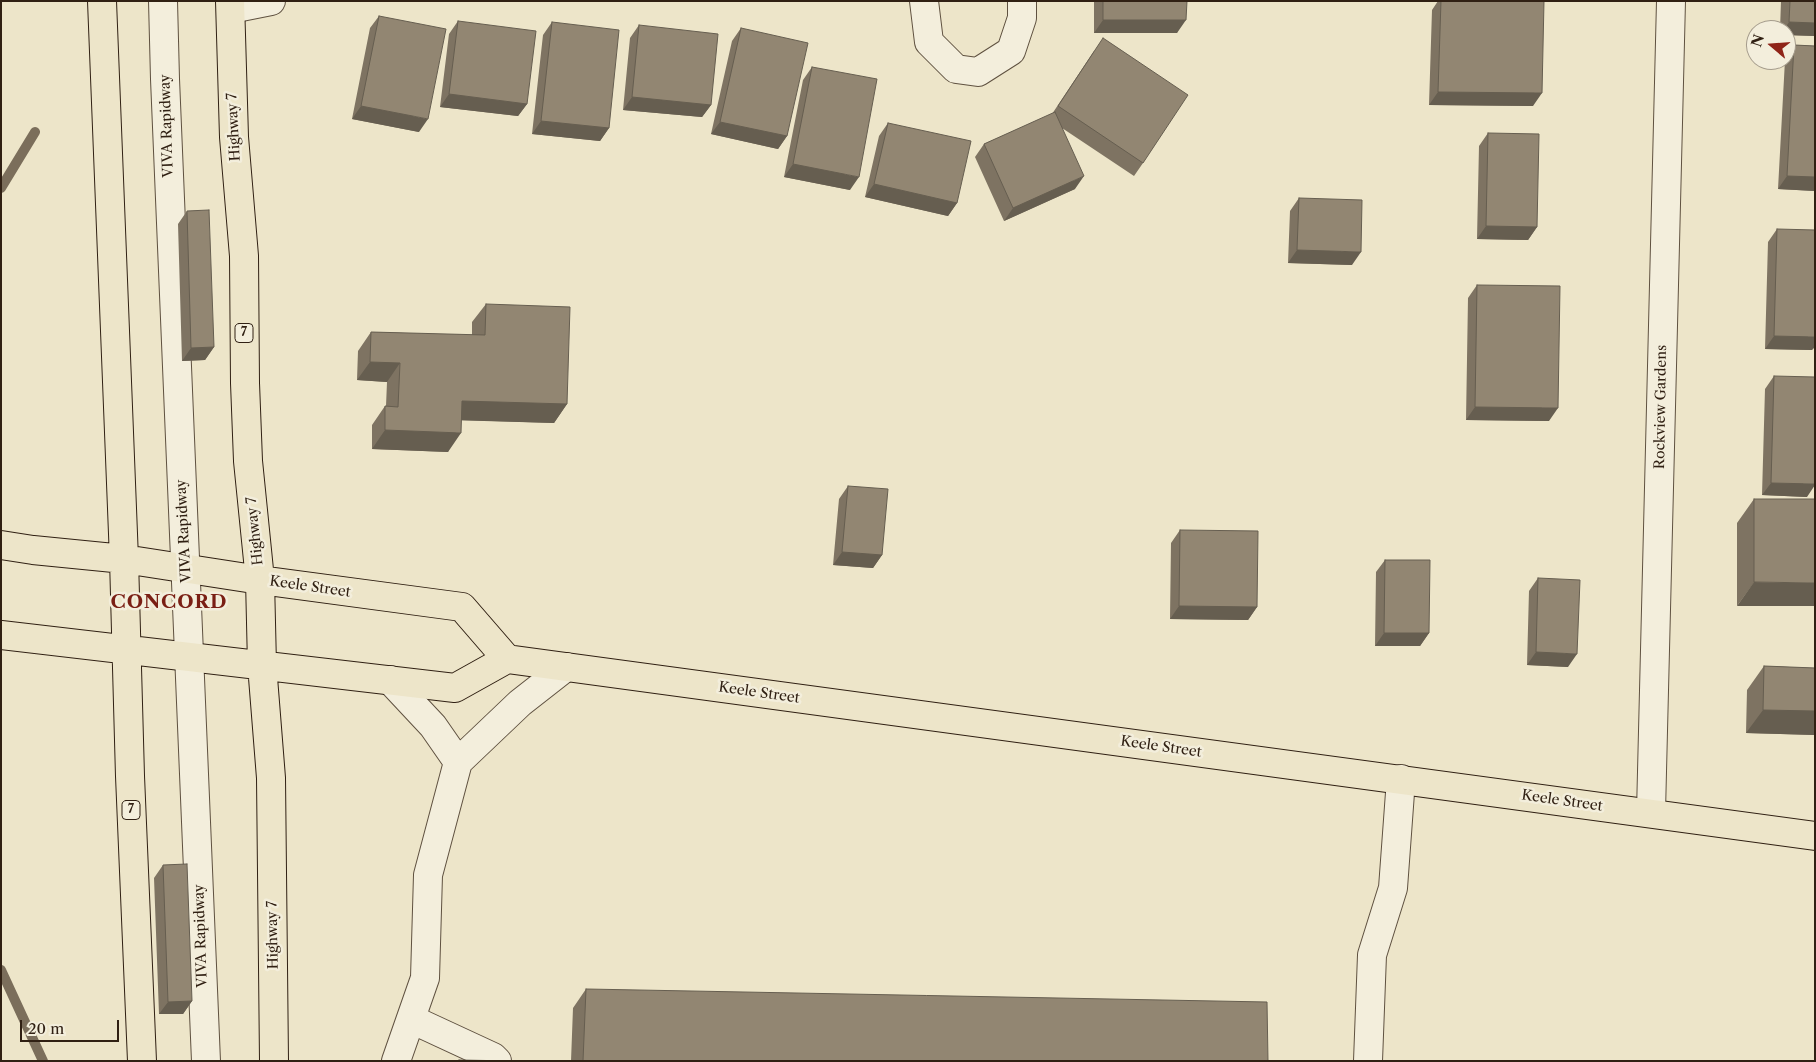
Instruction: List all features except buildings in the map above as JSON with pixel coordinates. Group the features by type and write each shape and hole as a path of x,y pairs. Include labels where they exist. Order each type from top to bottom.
{"main road":[{"name":"7","path":"102,1 142,1061"},
{"name":"Highway 7","path":"230,5 234,137 244,256 245,384 248,451 260,580 262,665 271,778 274,1061"},
{"name":"Keele Street","path":"1,545 124,559 260,580 462,607 506,659 1651,812 1815,836"},
{"path":"1,635 455,688 506,659"}],"street":[{"name":"VIVA Rapidway","path":"164,1 165,79 206,1061"},
{"path":"230,5 271,1"},
{"path":"924,1 929,42 956,69 978,72 1011,51 1022,18 1022,1"},
{"name":"Rockview Gardens","path":"1651,812 1671,1"},
{"path":"396,1061 425,978 428,875 458,762 520,702 566,668"},
{"path":"390,680 433,726 458,762"},
{"path":"1368,1061 1372,955 1393,888 1401,779"},
{"path":"411,1019 493,1057 497,1061"}],"waterway":[{"path":"1,188 35,132"},
{"path":"1,970 43,1061"}],"district":[{"name":"CONCORD","path":"169,603"}]}
